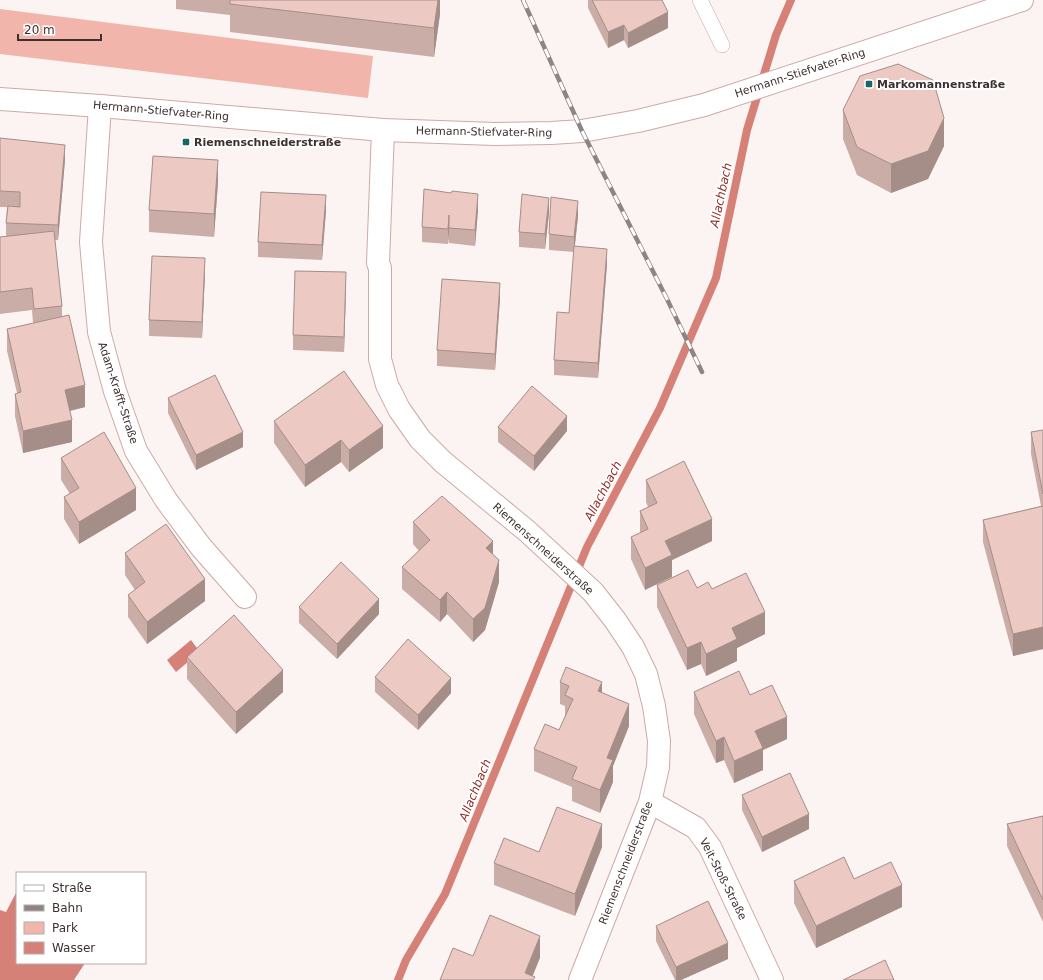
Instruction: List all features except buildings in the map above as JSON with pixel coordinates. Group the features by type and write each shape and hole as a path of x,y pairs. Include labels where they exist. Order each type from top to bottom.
{"street":[{"name":"Hermann-Stiefvater-Ring","path":"0,99 383,130 496,134 582,131 638,122 704,105 1022,0"},
{"name":"Adam-Krafft-Straße","path":"100,106 91,242 92,263 99,332 115,391 136,451 166,500 201,547 245,597"},
{"name":"Riemenschneiderstraße","path":"383,130 378,263 380,268 380,359 386,385 399,409 420,438 443,462 539,543 593,592 633,646 646,674 654,706 659,741 658,767 650,802 580,980"},
{"name":"Veit-Stoß-Straße","path":"650,802 696,828 710,848 772,980"}],"lane":[{"path":"700,0 722,45"}],"green space":[{"path":"0,9 373,56 368,98 0,54"}],"water":[{"path":"191,640 200,652 176,672 167,660"},
{"path":"16,893 16,964 84,964 74,980 0,980 0,910 6,912"}],"waterway":[{"name":"Allachbach","path":"398,980 406,960 445,894 587,547 660,408 716,278 747,130 776,35 791,0"}],"railway":[{"path":"523,0 582,131 667,299 702,372"}],"place":[{"name":"Markomannenstraße","path":"869,84"},
{"name":"Riemenschneiderstraße","path":"186,142"}]}
